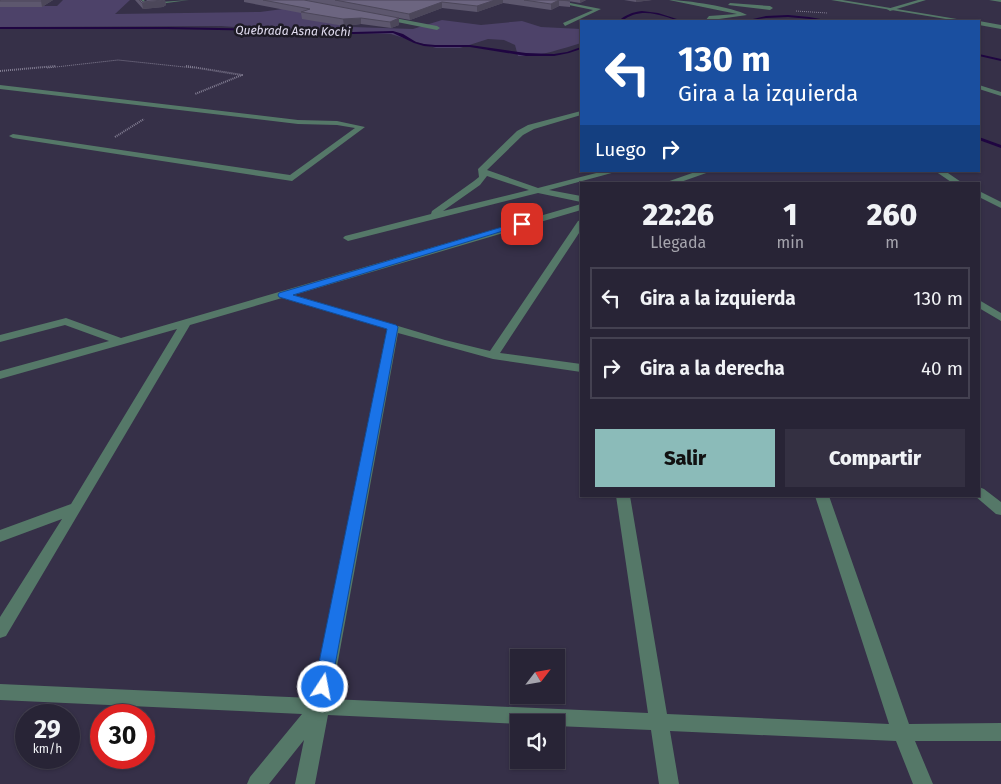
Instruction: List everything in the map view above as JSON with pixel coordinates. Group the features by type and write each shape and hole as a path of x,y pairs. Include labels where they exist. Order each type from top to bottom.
{"street":[{"path":"142,0 144,5 187,0"},
{"path":"550,0 598,8 564,24"},
{"path":"671,0 744,15 709,18 708,20"},
{"path":"698,0 770,8"},
{"path":"833,0 960,20"},
{"path":"890,9 924,0"},
{"path":"991,0 1001,1"},
{"path":"380,17 437,28"},
{"path":"980,23 1001,27"},
{"path":"0,87 298,122 337,123 361,127 292,178 13,136"},
{"path":"980,87 1001,94"},
{"path":"989,89 1001,89"},
{"path":"481,171 520,133 531,127 580,113"},
{"path":"481,171 540,191 580,199"},
{"path":"432,216 477,183 482,177 481,171"},
{"path":"348,238 612,172"},
{"path":"672,182 705,172"},
{"path":"941,172 957,182"},
{"path":"980,194 1001,204"},
{"path":"0,375 283,295 580,207"},
{"path":"493,355 580,224"},
{"path":"283,295 493,355 580,368"},
{"path":"980,304 1001,318"},
{"path":"0,339 66,321 119,341"},
{"path":"0,631 186,323"},
{"path":"305,784 393,327"},
{"path":"980,493 1001,510"},
{"path":"623,497 669,784"},
{"path":"822,497 902,733 923,784"},
{"path":"0,536 76,508"},
{"path":"0,692 902,733 1001,732"},
{"path":"257,784 319,706"}],"path":[{"path":"0,71 29,71 100,61 138,61 242,75 166,106 96,149"}],"shaded area":[{"path":"63,0 130,0 115,14 260,12 298,7 312,20 352,27 413,29 442,20 481,25 522,21 541,27 580,29 580,43 542,54 518,56 515,45 504,40 488,39 460,48 436,48 391,34 294,31 221,26 0,27 0,6 57,6"}],"building":[{"path":"0,0 42,0 0,1"},
{"path":"139,0 143,2 163,0 142,3"},
{"path":"263,0 304,0 399,18 390,22 361,18 343,19 301,12 310,9"},
{"path":"335,0 495,0 477,6 442,2 409,14"},
{"path":"524,0 559,0 551,4"}],"waterway":[{"name":"Quebrada Asna Kochi","path":"621,20 626,16 642,12 650,12 678,20"},
{"name":"Quebrada Asna Kochi","path":"749,20 788,16 823,20"},
{"name":"Quebrada Asna Kochi","path":"0,28 168,28 268,30 313,34 393,32 415,43 424,45 470,46 526,54 554,55 568,53 580,48"},
{"name":"Quebrada Asna Kochi","path":"980,55 1001,60"},
{"path":"980,138 1001,147"}],"route":[{"path":"323,687 393,327 283,295 522,224"}]}
